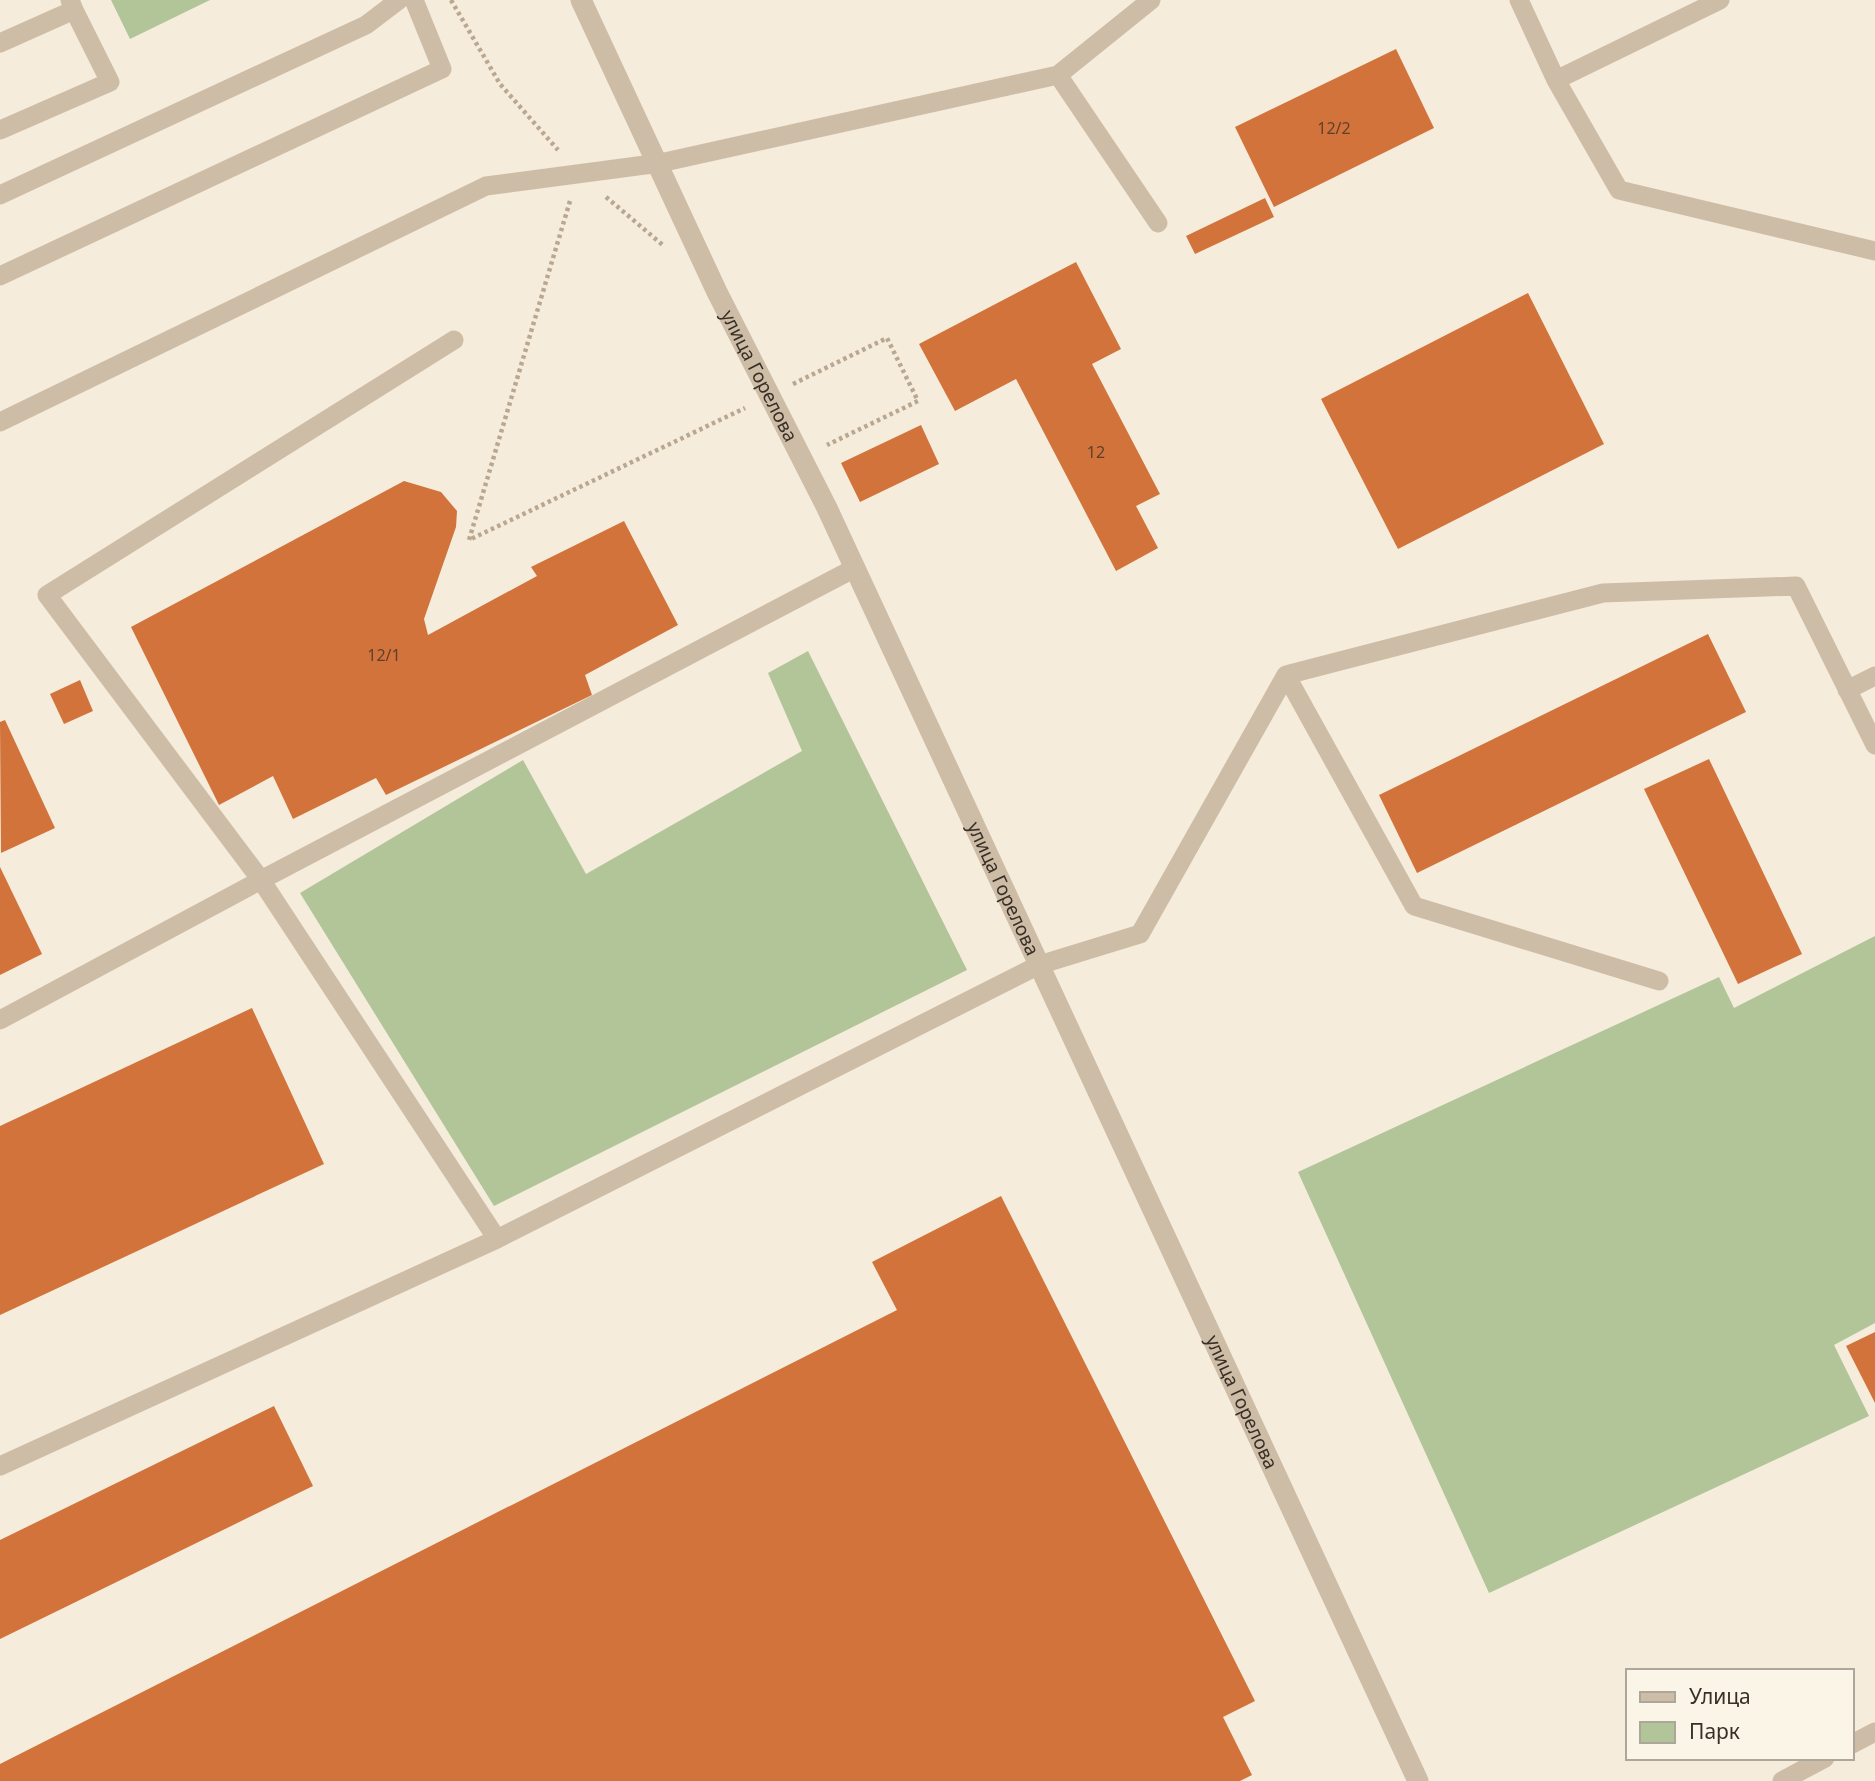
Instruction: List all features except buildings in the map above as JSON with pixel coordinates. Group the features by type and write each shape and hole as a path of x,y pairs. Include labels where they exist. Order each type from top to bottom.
{"street":[{"name":"улица Горелова","path":"581,0 660,163 717,292 855,568 1418,1781"}],"lane":[{"path":"0,195 366,25 399,0"},
{"path":"0,276 442,69 414,0"},
{"path":"0,422 486,186 660,163 1058,75 1151,0"},
{"path":"1519,0 1556,80 1619,190 1875,251"},
{"path":"1556,80 1720,0"},
{"path":"0,43 72,5 110,82 0,130"},
{"path":"1058,75 1158,223"},
{"path":"454,340 47,595 261,880 497,1239"},
{"path":"0,1020 855,568"},
{"path":"0,1466 497,1239 1039,965 1140,934 1286,674 1603,593 1796,586 1875,745"},
{"path":"1286,674 1414,906 1659,981"},
{"path":"1847,690 1875,676"},
{"path":"1854,1743 1875,1732"},
{"path":"1782,1781 1821,1760"}],"path":[{"path":"578,174 469,540 887,338 918,401"}],"green space":[{"path":"111,0 210,0 130,39"},
{"path":"808,651 967,970 494,1206 300,893 523,760 586,874 802,751 768,673"},
{"path":"1875,936 1875,1323 1834,1345 1869,1416 1489,1593 1298,1172 1719,977 1734,1008"}]}
